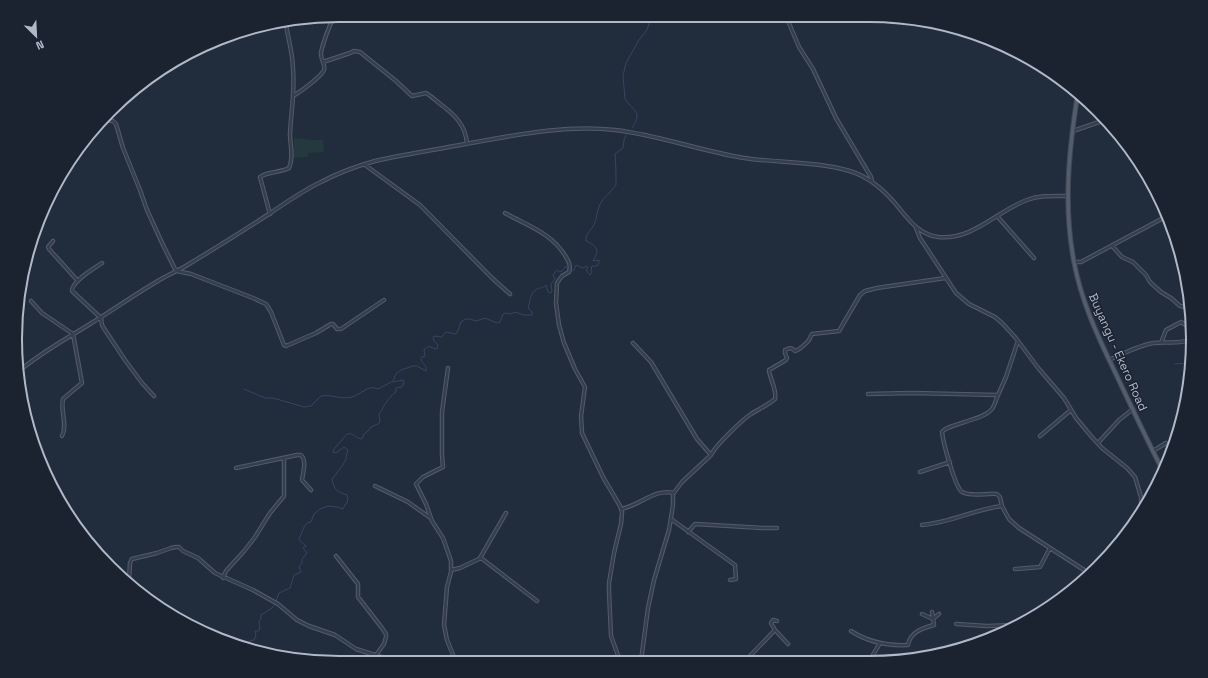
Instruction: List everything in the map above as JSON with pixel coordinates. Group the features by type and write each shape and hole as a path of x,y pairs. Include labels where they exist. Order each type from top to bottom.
{"main road":[{"name":"Buyangu - Ekero Road","path":"1078,101 1068,169 1067,196 1069,228 1074,262 1085,304 1095,329 1160,465"}],"street":[{"path":"293,96 321,75 325,68 321,52 332,22"},
{"path":"789,22 799,47 813,68 836,118 872,181"},
{"path":"270,214 260,177 265,174 286,170 289,168 292,159 290,132 294,79 293,63 286,27"},
{"path":"323,62 350,53 360,52 412,96 426,93 451,112 461,124 467,144"},
{"path":"110,121 116,124 124,152 147,210 172,265 177,271 191,274 260,300 266,304 271,312 285,346 316,333 331,324 337,329 341,329 384,300"},
{"path":"1073,132 1100,122"},
{"path":"24,368 73,334 270,214 308,188 364,164 526,134 572,128 616,130 647,135 746,158 843,169 872,181 888,196 916,228 924,233 940,237 962,235 1032,198 1067,196"},
{"path":"364,164 420,205 492,278 510,294"},
{"path":"505,213 549,236 570,264 570,271 562,276 557,283 556,303 559,325 564,343 585,387 581,416 582,433 603,477 621,509 609,592 612,636 618,656"},
{"path":"997,216 1034,258"},
{"path":"1074,262 1082,262 1113,247 1162,219"},
{"path":"916,228 917,233 945,278 959,296 976,308 999,319 1018,340 1039,369 1064,398 1076,418 1091,436 1102,448 1127,468 1135,477 1141,497 1141,503"},
{"path":"53,241 48,247 49,249 78,281"},
{"path":"1113,247 1122,257 1133,262 1146,275 1150,282 1180,306 1184,306"},
{"path":"102,263 78,281 72,287 72,291 101,318 102,325 125,360 154,396"},
{"path":"643,656 648,608 654,580 669,530 674,493 682,482 712,455 719,444 746,418 775,399 775,390 769,370 786,360 785,350 793,348 795,351 798,350 809,340 812,334 839,331 860,295 865,291 945,278"},
{"path":"31,302 42,313 73,334 82,383 62,399 64,430 62,436"},
{"path":"1160,342 1166,330 1174,327 1179,322 1185,325"},
{"path":"1018,340 1006,377 993,408 989,412 942,430 942,435 956,483 961,491 973,494 997,494 1000,497 1002,506 1008,518 1013,523 1085,570"},
{"path":"1109,360 1135,348 1153,343 1186,341"},
{"path":"633,343 651,362 697,439 712,455"},
{"path":"448,368 442,412 443,468 423,477 416,484 426,504 430,518 443,538 449,555 451,570 446,594 444,625 447,640 454,656"},
{"path":"868,394 998,394"},
{"path":"1098,443 1119,420 1133,409"},
{"path":"1040,436 1071,410"},
{"path":"1153,451 1165,444 1168,444"},
{"path":"236,468 300,455 304,458 302,480 310,490"},
{"path":"223,578 226,571 245,550 270,513 284,496 284,458"},
{"path":"920,472 950,462"},
{"path":"375,486 408,502 430,518"},
{"path":"621,509 666,491 674,493"},
{"path":"922,525 951,520 982,510 1002,506"},
{"path":"451,570 460,568 480,559 484,549 506,513"},
{"path":"671,519 735,566 736,579 730,580"},
{"path":"688,532 695,524 777,528"},
{"path":"129,576 130,563 132,559 176,547 198,558 214,573 223,578 272,600 297,620 335,635 354,648 379,656"},
{"path":"1015,569 1040,567 1050,548"},
{"path":"336,556 358,584 358,597 386,634 384,644 376,655"},
{"path":"480,559 489,564 520,589 538,601"},
{"path":"851,631 861,637 880,643 908,645 911,637 916,632 922,628 934,625 932,612"},
{"path":"922,614 934,619"},
{"path":"934,619 939,614"},
{"path":"776,621 773,620 771,623 775,630 788,644"},
{"path":"956,624 1004,625"},
{"path":"750,656 775,630"},
{"path":"872,656 880,643"}],"green space":[{"path":"294,138 323,140 324,152 309,153 308,157 294,158"}],"waterway":[{"path":"632,128 637,115 625,99 623,76 626,63 639,40 647,30 649,22"},
{"path":"571,271 574,270 576,265 583,268 587,266 588,268 586,270 590,275 592,272 592,266 597,266 599,263 599,260 593,261 597,250 592,244 586,241 586,238 594,225 600,204 616,185 615,154 623,148 626,135"},
{"path":"244,389 265,398 273,398 304,407 311,406 321,396 348,398 356,396 371,388 378,389 393,381 396,374 401,370 417,366 426,371 426,367 421,361 421,358 425,356 424,350 427,347 437,349 438,345 434,341 433,337 441,337 446,332 457,333 461,322 465,319 476,321 485,318 497,323 500,322 503,314 506,313 511,314 515,312 524,315 532,315 532,312 528,308 533,293 537,289 546,285 548,292 551,293 551,284 555,279 553,275 557,270 560,272 566,266 568,270"},
{"path":"1175,364 1185,363"},
{"path":"276,601 279,593 290,588 294,575 301,572 299,567 302,563 302,559 307,553 303,548 306,546 299,539 304,527 307,523 311,522 314,514 320,509 328,506 343,509 347,503 347,495 336,490 332,479 345,461 348,450 344,447 336,453 333,452 334,449 347,434 351,434 362,439 364,434 371,427 380,422 379,414 388,400 396,392 396,388 402,387 404,383 403,380 393,382"},
{"path":"247,642 254,640 256,635 255,631 260,629 259,621 261,619 261,615 272,608 275,604"}]}
